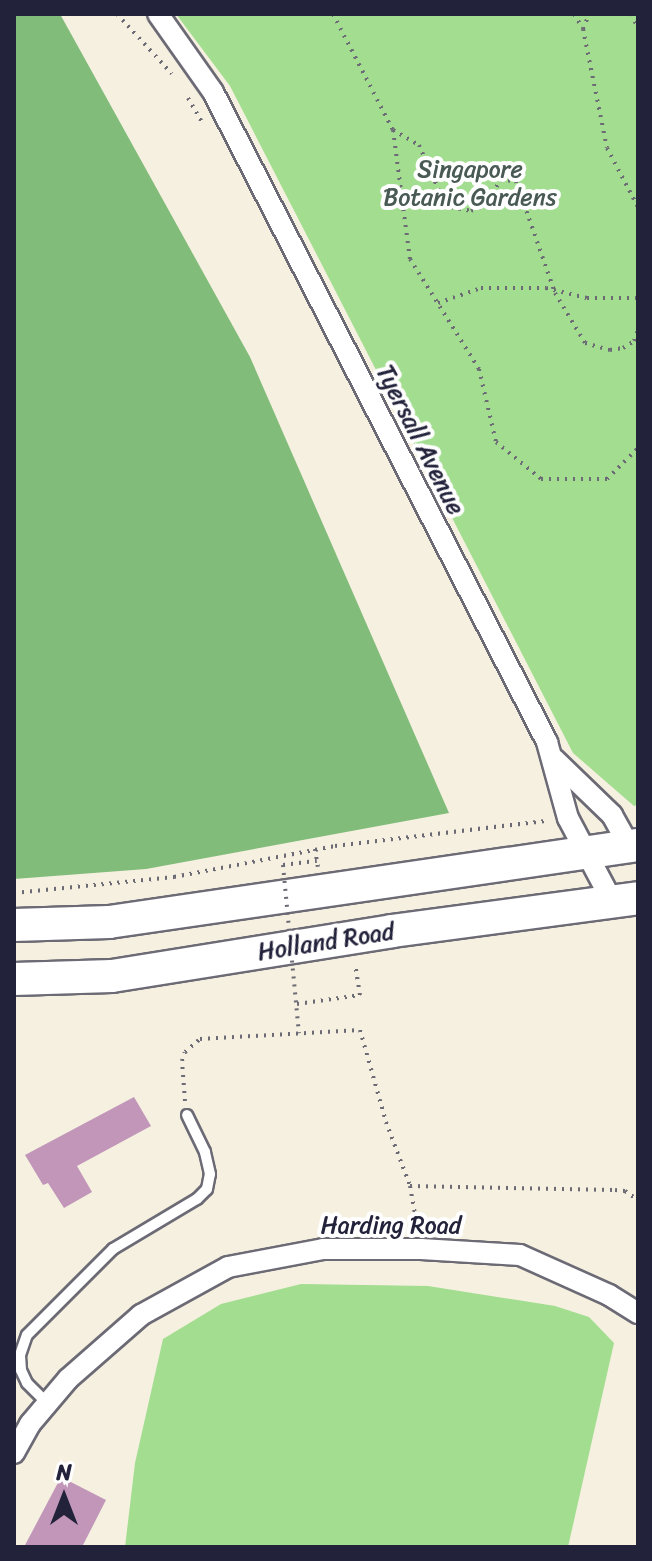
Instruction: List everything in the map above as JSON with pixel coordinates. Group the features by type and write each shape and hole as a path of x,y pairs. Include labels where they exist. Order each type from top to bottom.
{"main road":[{"path":"14,925 109,922 633,845"},
{"name":"Holland Road","path":"14,979 112,976 392,931 625,900"}],"street":[{"name":"Tyersall Avenue","path":"158,14 213,92 554,759 568,818 588,852 625,900"},
{"path":"554,759 612,815 633,845"},
{"name":"Harding Road","path":"14,1453 47,1403 68,1379 141,1315 228,1267 323,1249 421,1249 520,1255 609,1295 638,1313"}],"lane":[{"path":"47,1403 27,1383 21,1370 20,1355 27,1335 113,1249 197,1199 207,1189 210,1174 205,1152 187,1115"}],"path":[{"path":"333,14 393,130 407,214 410,259 479,369 496,442 541,479 607,479 638,448"},
{"path":"574,14 583,29 607,148 638,207"},
{"path":"583,29 589,14"},
{"path":"632,14 638,30"},
{"path":"393,130 419,145 443,200 451,207 460,210 481,207 489,201 500,180 508,178 516,181 555,293 585,343 597,349 623,348 634,341 638,330"},
{"path":"438,303 481,288 546,288 587,298 638,298"},
{"path":"14,893 174,877 315,849 568,818"},
{"path":"299,1033 283,865 317,861 315,849"},
{"path":"297,1004 360,995"},
{"path":"187,1115 181,1070 185,1052 192,1044 209,1037 360,1030 386,1122 410,1186 421,1249"},
{"path":"410,1186 615,1190 625,1191 638,1200"}],"green space":[{"path":"14,14 60,14 250,357 449,813 146,869 14,879"},
{"name":"Singapore Botanic Gardens","path":"176,14 638,14 638,805 634,806 573,753 230,86"},
{"path":"301,1284 428,1286 555,1306 589,1317 614,1343 568,1547 125,1547 135,1463 163,1339 221,1304"}],"building":[{"path":"134,1097 151,1126 77,1166 92,1192 64,1208 48,1183 43,1185 25,1155"},
{"path":"61,1477 106,1500 82,1547 24,1547"}]}
